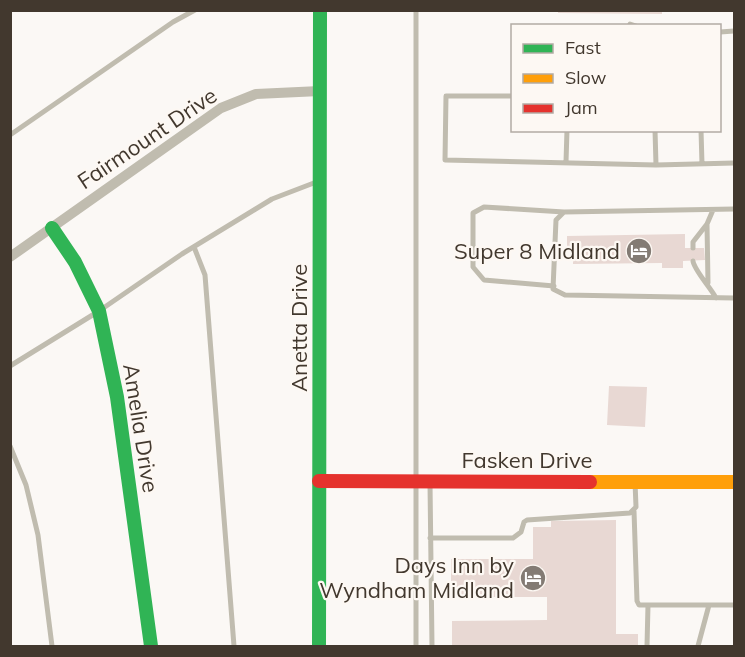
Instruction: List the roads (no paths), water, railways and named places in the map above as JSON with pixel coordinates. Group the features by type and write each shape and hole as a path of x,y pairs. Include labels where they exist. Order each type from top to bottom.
{"street":[{"name":"Anetta Drive","path":"319,646 320,10"},
{"name":"Fairmount Drive","path":"10,257 221,108 256,94 320,91"},
{"name":"Amelia Drive","path":"52,228 75,262 99,311 117,397 151,646"},
{"name":"Fasken Drive","path":"320,481 735,482"}],"lane":[{"path":"10,135 173,22 195,10"},
{"path":"416,10 423,481 416,646"},
{"path":"511,96 446,96 446,160 656,165 735,163"},
{"path":"566,162 567,132"},
{"path":"656,132 656,165"},
{"path":"701,132 702,164"},
{"path":"10,366 272,199 320,180"},
{"path":"554,286 484,280 473,267 473,213 484,207 564,212 735,209"},
{"path":"693,248 693,242 707,224 712,210"},
{"path":"564,212 555,220 553,289 565,295 735,298"},
{"path":"707,224 708,283"},
{"path":"194,247 205,275 234,646"},
{"path":"693,261 694,267 708,283 716,298"},
{"path":"10,446 26,485 38,535 52,646"},
{"path":"423,481 430,538 432,646"},
{"path":"635,482 636,507 634,511 639,605 735,605"},
{"path":"430,538 513,538 521,532 527,520 634,511"},
{"path":"647,646 648,605"},
{"path":"698,646 709,605"}],"place":[{"name":"Super 8 Midland","path":"639,251"},
{"name":"Days Inn by Wyndham Midland","path":"533,578"}]}
